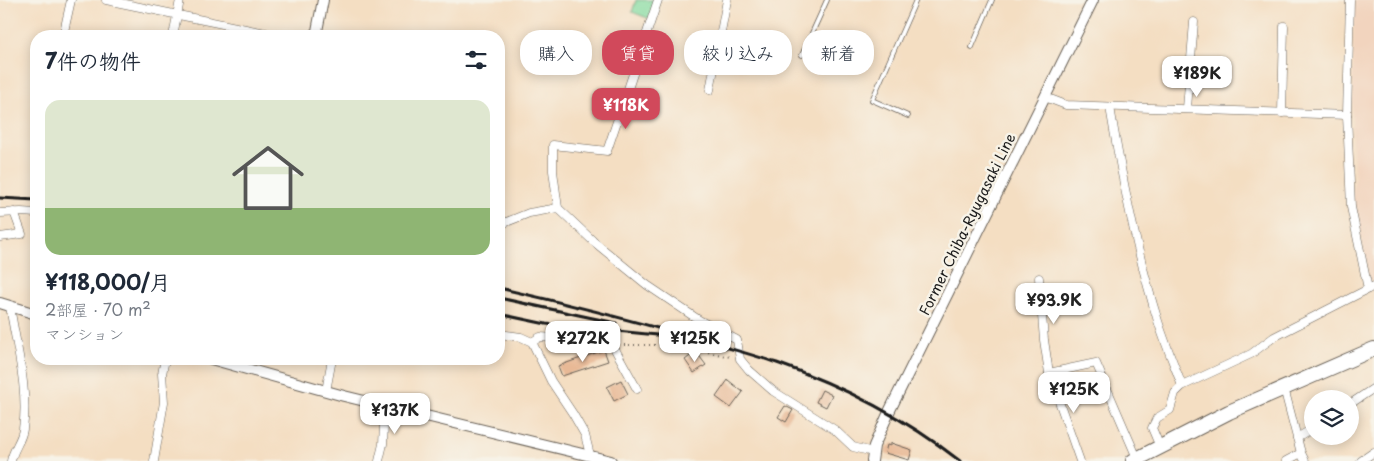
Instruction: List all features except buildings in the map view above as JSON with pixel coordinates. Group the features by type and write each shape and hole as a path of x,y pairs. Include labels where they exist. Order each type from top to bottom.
{"highway":[{"path":"1135,460 1229,412 1374,349"}],"street":[{"path":"64,30 71,0"},
{"path":"106,0 251,30"},
{"path":"174,30 180,0"},
{"path":"317,30 324,0"},
{"path":"658,0 608,151 553,145 553,171 558,208 593,241 647,285 699,320 737,340 740,359 749,370 773,391 835,430 853,447 872,456"},
{"path":"710,90 727,0"},
{"name":"Former Chiba-Ryugasaki Line","path":"872,456 889,412 1093,0"},
{"path":"1160,446 1152,428 1157,418 1170,410 1175,393 1182,386 1251,354 1274,337 1371,287 1351,207 1347,115 1350,0"},
{"path":"1187,108 1194,22"},
{"path":"1282,114 1284,26"},
{"path":"1045,97 1066,105 1347,115"},
{"path":"1110,107 1122,177 1140,259 1158,323 1182,386"},
{"path":"505,223 529,213 558,208"},
{"path":"0,237 22,234 14,212"},
{"path":"0,213 30,213"},
{"path":"1039,278 1044,340 1049,373 1080,461"},
{"path":"11,461 13,450 23,430 24,390 5,305 30,312"},
{"path":"505,335 521,337 532,342 551,381 585,435 590,455"},
{"path":"532,342 540,337 611,342 637,389"},
{"path":"1049,373 1096,363 1135,460"},
{"path":"154,461 164,402 162,374 164,365"},
{"path":"233,365 385,406 611,461"},
{"path":"326,391 331,365"},
{"path":"1284,388 1301,453 1305,461"},
{"path":"1359,398 1374,388"},
{"path":"379,461 383,444 385,406"},
{"path":"1297,438 1304,433"},
{"path":"1360,461 1374,452"},
{"path":"1286,461 1301,453"}],"lane":[{"path":"814,30 828,0"},
{"path":"908,116 872,100 916,0"},
{"path":"972,47 992,0"}],"path":[{"path":"612,345 676,345 740,359"}],"shaded area":[{"path":"1354,0 1374,0 1374,283 1369,279 1352,196 1355,179 1352,139"}],"green space":[{"path":"636,0 656,0 650,19 632,12"}],"railway":[{"path":"0,198 30,200"},
{"path":"505,289 672,332 802,372 873,404 939,445 960,461"},
{"path":"505,299 616,323"},
{"path":"505,315 546,324 667,336"}]}
